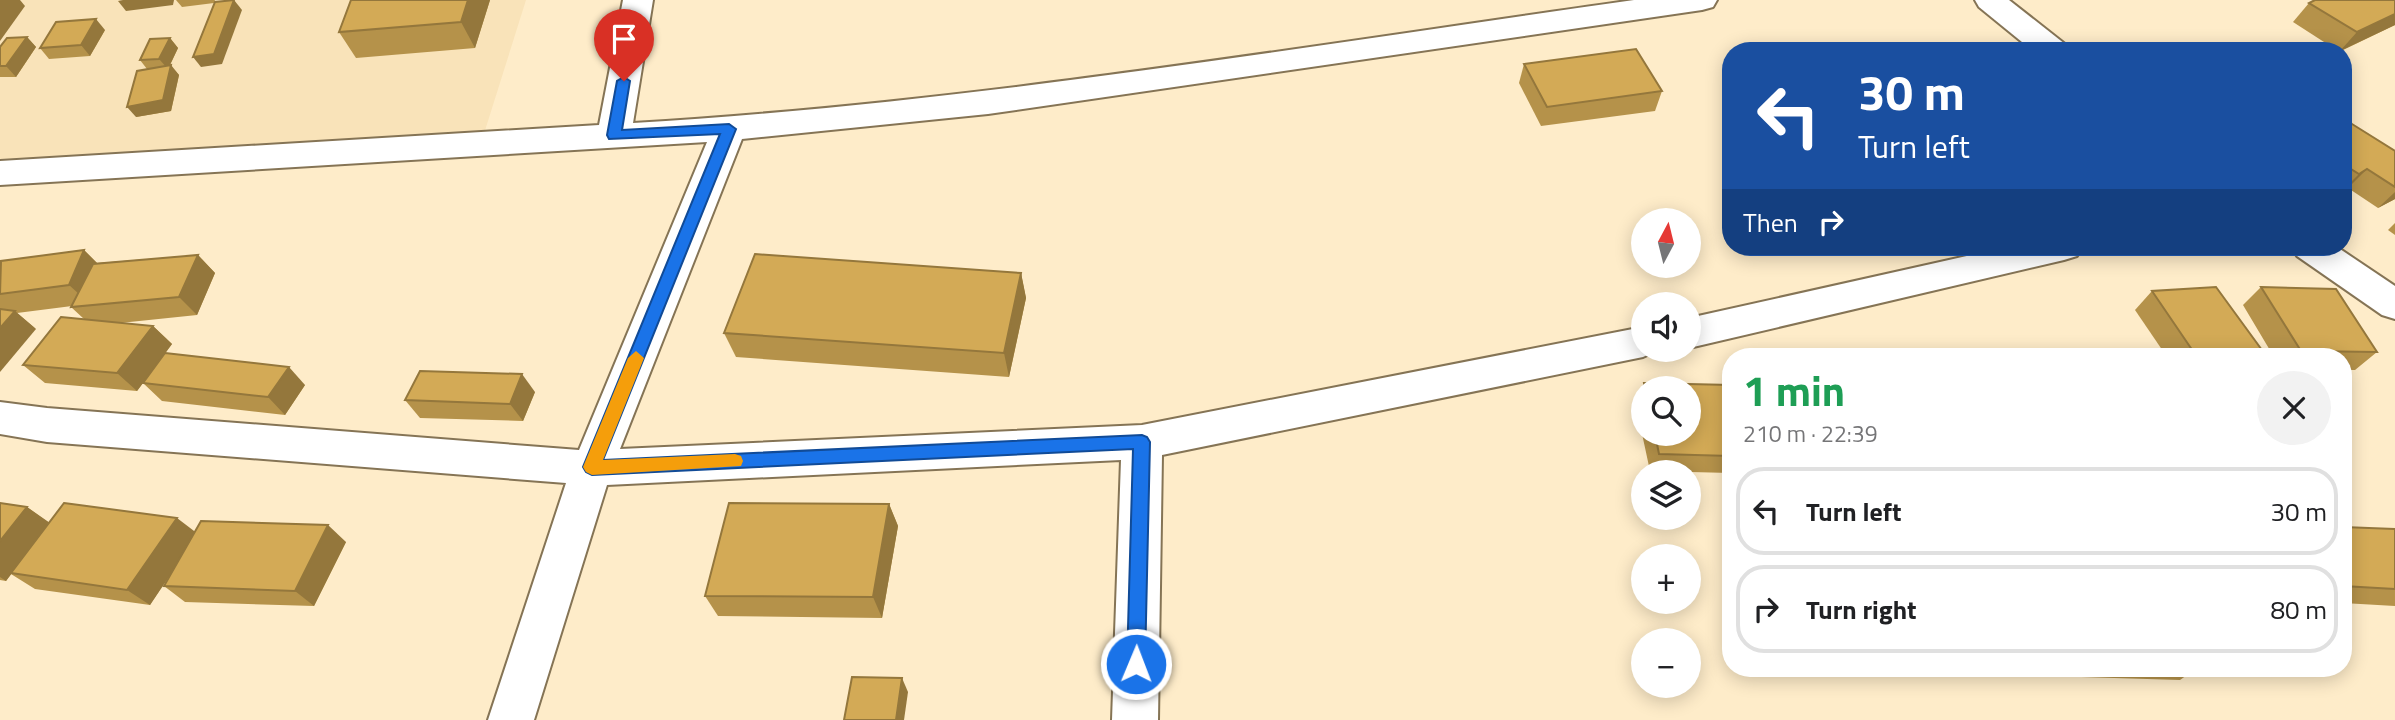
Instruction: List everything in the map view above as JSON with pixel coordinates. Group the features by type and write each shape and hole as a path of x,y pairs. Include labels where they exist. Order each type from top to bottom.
{"street":[{"path":"614,135 638,0"},
{"path":"0,173 729,129 988,103 1702,0"},
{"path":"1990,0 2043,42"},
{"path":"511,720 592,467 729,129"},
{"path":"1701,330 2025,256"},
{"path":"2323,256 2395,305"},
{"path":"0,418 47,425 592,467 1142,442 1631,344"},
{"path":"1135,720 1142,442"}],"shaded area":[{"path":"0,0 526,0 482,140 0,160"}],"building":[{"path":"234,0 214,54 193,57 215,2"},
{"path":"351,0 468,0 461,22 339,32"},
{"path":"2315,0 2395,0 2395,14 2357,32 2309,3"},
{"path":"96,19 81,45 40,48 56,22"},
{"path":"27,37 6,66 0,66 0,47 7,38"},
{"path":"170,38 159,59 140,60 150,39"},
{"path":"1636,49 1662,91 1547,107 1524,64"},
{"path":"171,65 163,100 127,107 137,71"},
{"path":"2352,124 2395,151 2395,187 2367,169 2359,174 2352,170"},
{"path":"84,250 69,285 0,294 1,261"},
{"path":"755,254 1021,273 1004,353 724,333"},
{"path":"198,255 179,297 71,307 93,264"},
{"path":"2216,287 2260,348 2191,348 2152,291"},
{"path":"2261,287 2336,289 2377,352 2352,352 2352,348 2299,348"},
{"path":"0,309 15,311 0,328"},
{"path":"61,317 153,326 117,373 23,365"},
{"path":"165,353 289,367 268,397 143,383"},
{"path":"420,371 522,374 510,404 405,400"},
{"path":"1701,384 1722,385 1722,456 1659,454 1657,446 1701,446"},
{"path":"0,503 27,507 0,541"},
{"path":"64,503 177,518 127,590 11,573"},
{"path":"729,503 889,504 873,597 705,596"},
{"path":"201,521 328,525 295,591 164,586"},
{"path":"2352,527 2395,529 2395,589 2352,587"},
{"path":"852,677 902,678 896,720 844,720"}],"slow traffic":[{"path":"636,358 592,467 735,461"}],"route":[{"path":"624,81 614,135 729,129 592,467 1142,442 1136,664"}]}
